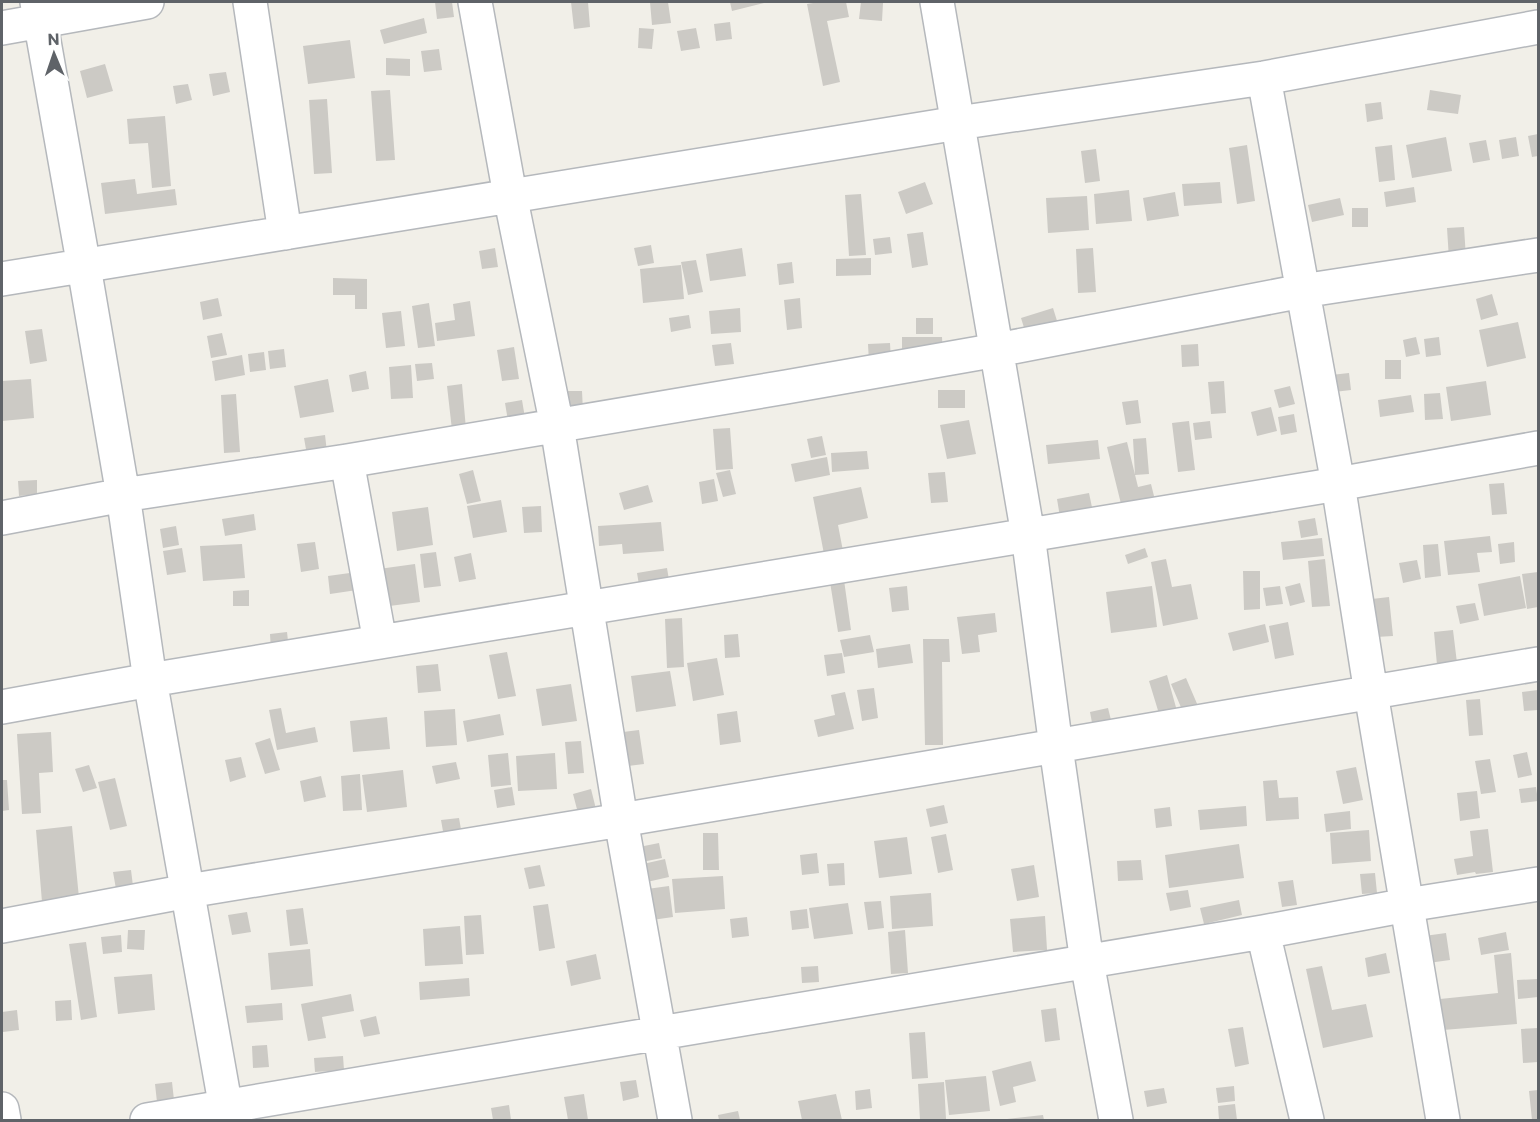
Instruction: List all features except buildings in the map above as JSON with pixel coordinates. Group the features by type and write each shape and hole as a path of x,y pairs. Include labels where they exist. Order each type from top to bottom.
{"street":[{"path":"2,28 38,11 147,2"},
{"path":"250,2 285,233"},
{"path":"476,2 510,195 557,426 621,820 675,1120"},
{"path":"937,2 1028,535 1087,962 1116,1120"},
{"path":"38,11 123,495 150,680 227,1113"},
{"path":"2,279 958,123 1264,78 1539,27"},
{"path":"1264,78 1338,484 1443,1120"},
{"path":"2,518 123,495 347,461 997,351 1302,291 1539,255"},
{"path":"2,706 1338,484 1539,448"},
{"path":"347,461 380,642"},
{"path":"2,926 188,891 1056,747 1539,664"},
{"path":"147,1120 227,1113 660,1033 1539,884"},
{"path":"1263,932 1307,1120"},
{"path":"2,1109 4,1120"}]}
